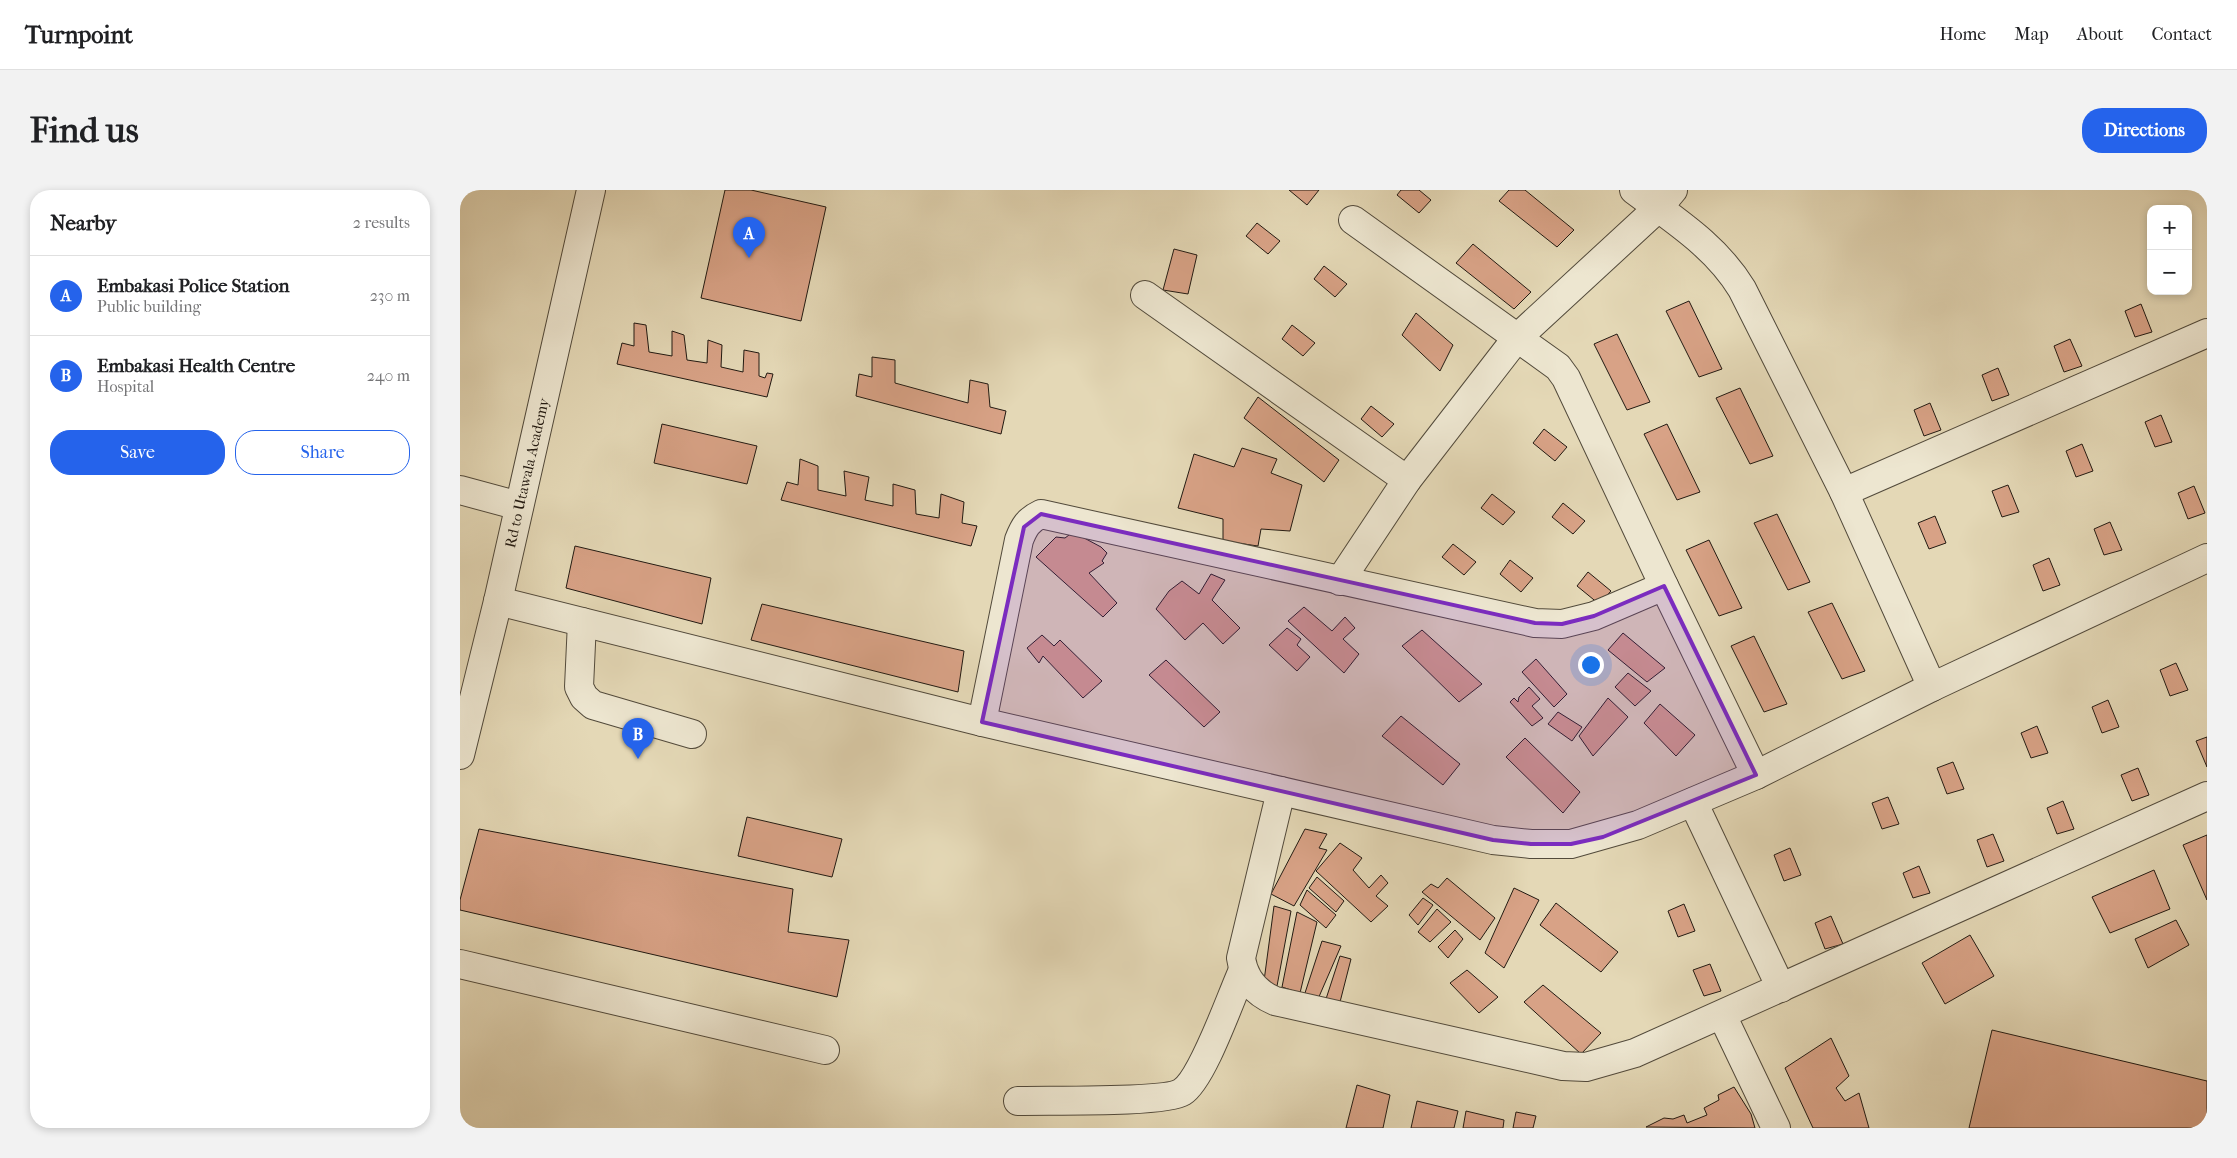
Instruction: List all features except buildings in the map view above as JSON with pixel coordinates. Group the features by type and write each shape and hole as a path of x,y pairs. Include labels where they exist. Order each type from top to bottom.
{"street":[{"name":"Rd to Utawala Academy","path":"460,755 498,601 591,190"},
{"path":"1634,190 1666,199 1729,267 1742,288 1844,492 1932,687"},
{"path":"1340,581 1406,480 1516,339 1666,199"},
{"path":"1353,220 1516,339 1558,367 1566,378 1756,775"},
{"path":"1145,295 1406,480"},
{"path":"1844,492 2207,333"},
{"path":"460,490 519,506"},
{"path":"982,722 1019,540 1024,527 1032,518 1041,514 1535,623 1562,624 1594,616 1664,586"},
{"path":"498,601 982,722 1493,840 1532,844 1571,844 1638,826 1756,775 1932,687 2207,558"},
{"path":"582,622 579,687 584,697 593,705 692,734"},
{"path":"1281,791 1241,958 1243,970 1252,985 1262,995 1275,1001 1563,1066 1586,1067 1635,1053 2207,796"},
{"path":"1693,802 1781,988"},
{"path":"460,964 826,1050"},
{"path":"1018,1101 1154,1098 1182,1093 1198,1074 1243,970"},
{"path":"1722,1015 1776,1128"}],"highlighted area":[{"path":"1041,514 1535,623 1562,624 1594,616 1664,586 1756,775 1603,837 1571,844 1531,844 1493,840 982,722 1024,527"}],"place":[{"name":"Embakasi Police Station","path":"749,258"},
{"name":"Embakasi Health Centre","path":"638,759"}]}
